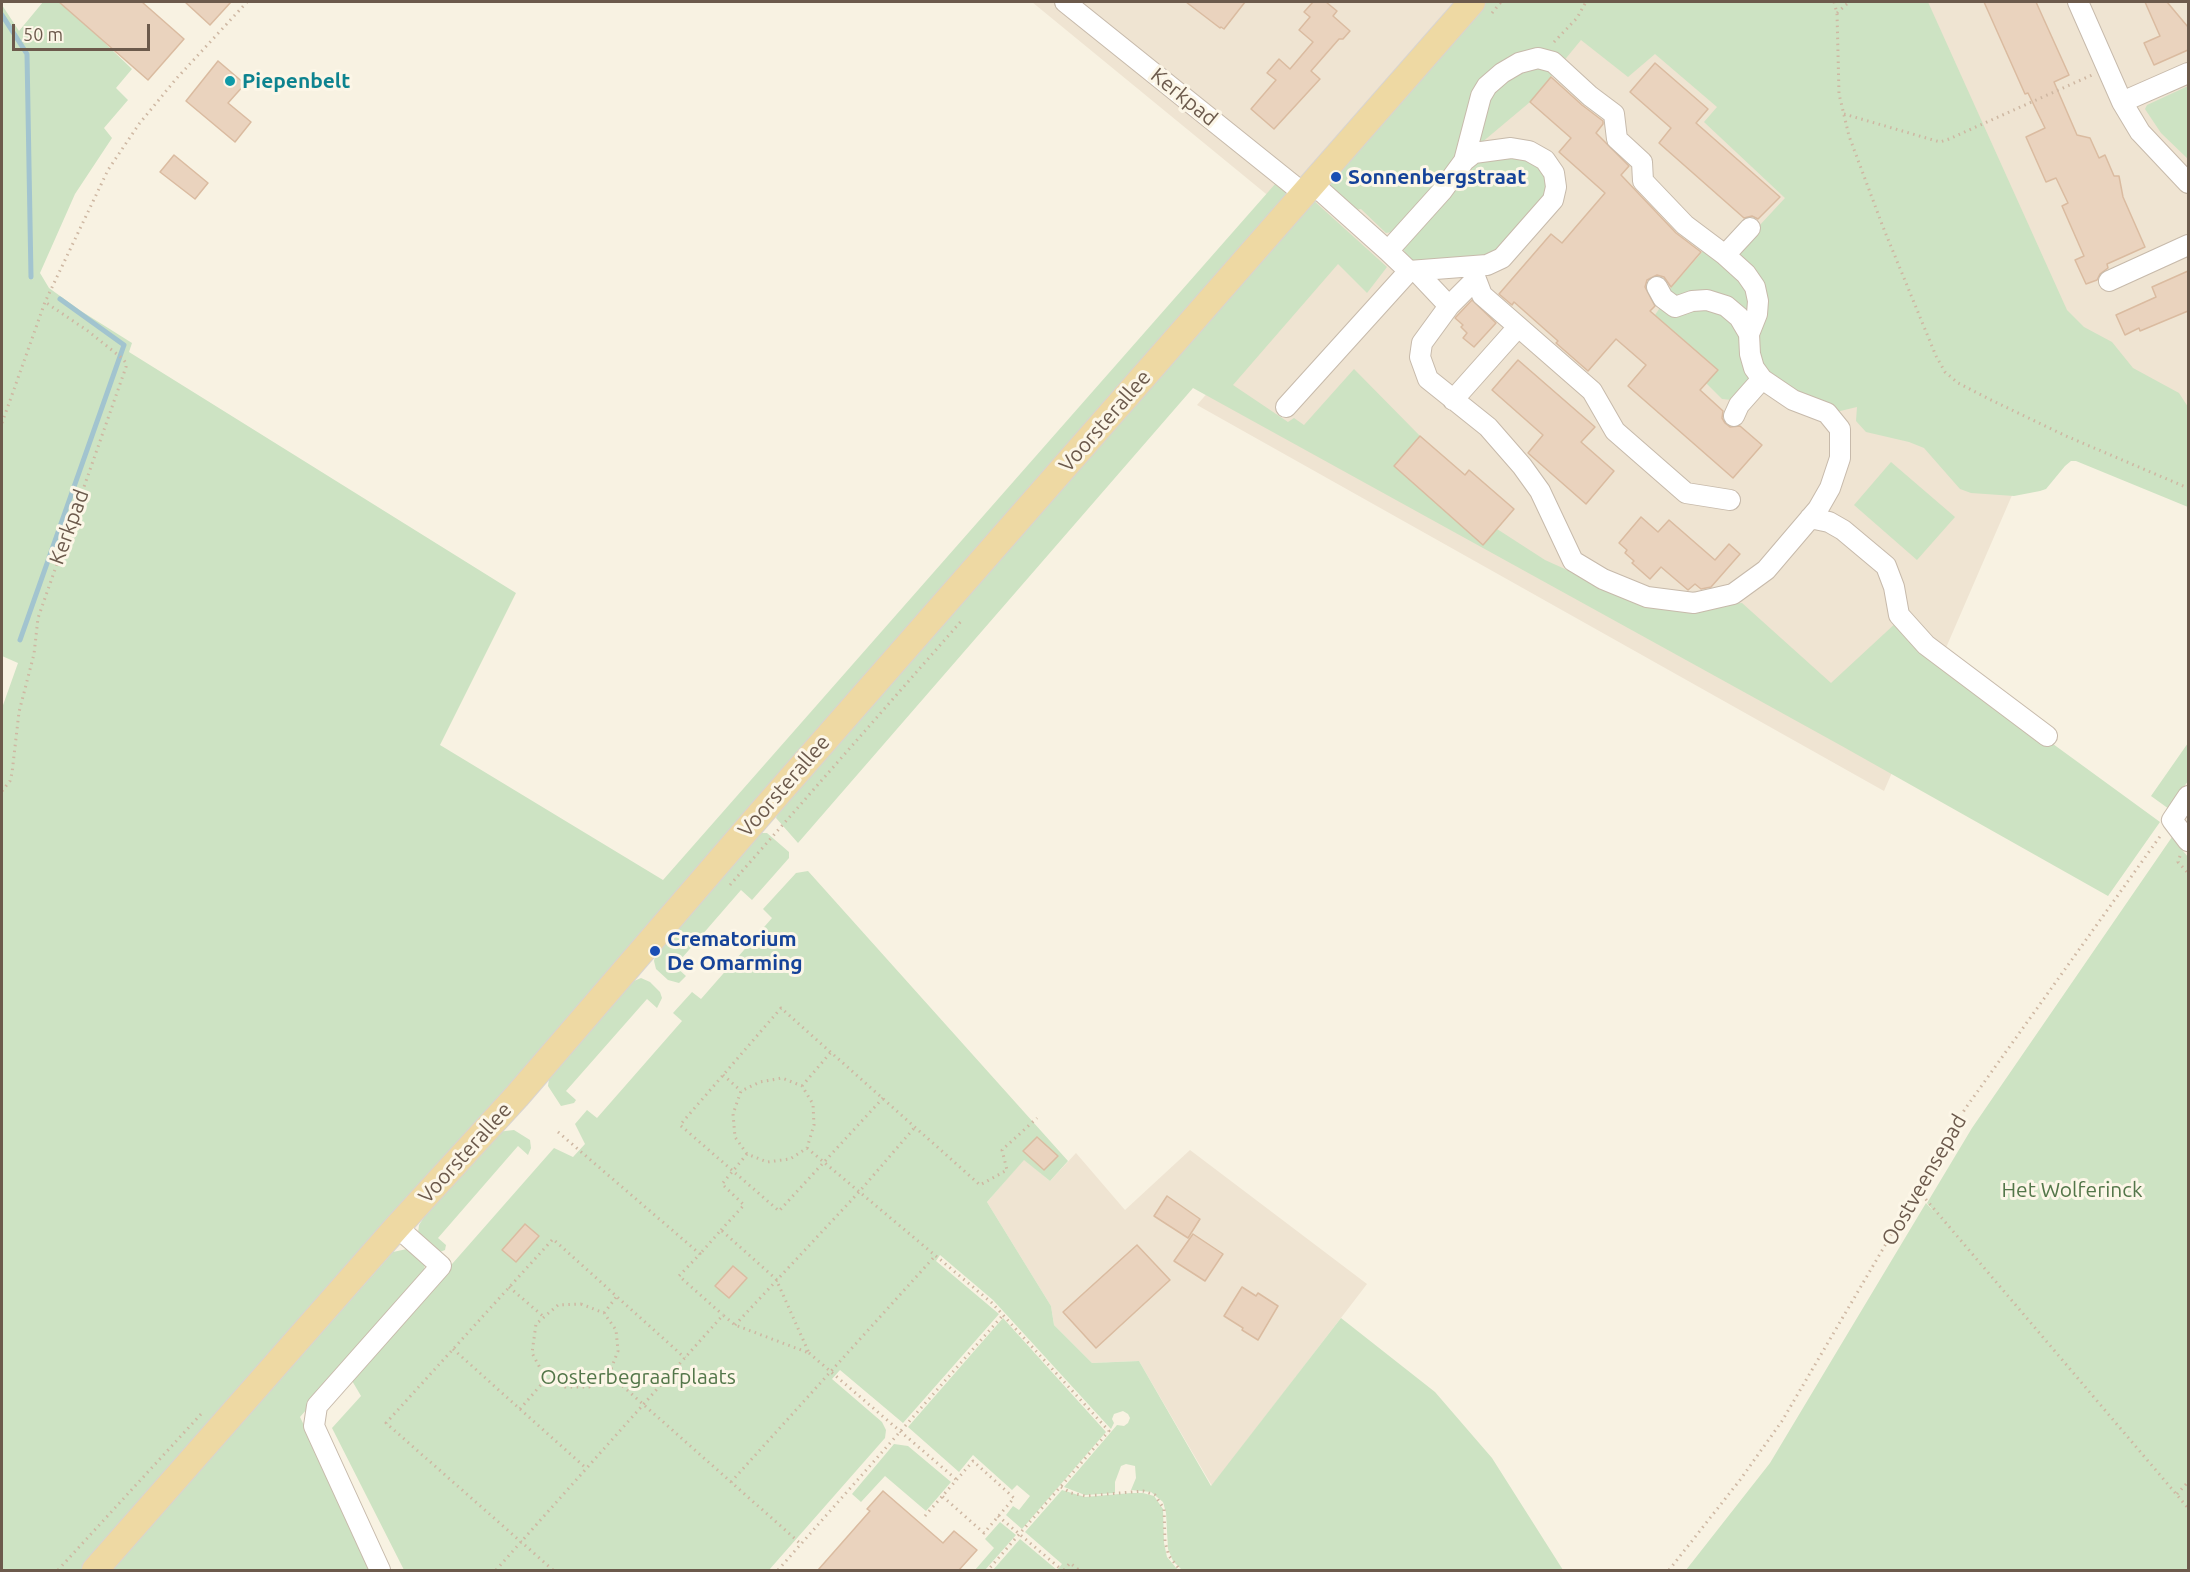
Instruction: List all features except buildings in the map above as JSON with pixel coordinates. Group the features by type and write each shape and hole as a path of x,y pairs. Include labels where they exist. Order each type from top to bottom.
{"main road":[{"name":"Voorsterallee","path":"95,1570 397,1227 517,1096 760,813 1472,2"}],"street":[{"name":"Kerkpad","path":"1065,2 1388,251 1413,271 1449,306"},
{"path":"2078,2 2122,102 2140,132 2188,183"},
{"path":"1388,251 1442,191 1464,160 1474,153 1511,148 1529,151 1545,160 1554,172 1556,186 1553,200 1502,258 1473,273 1422,343 1420,357 1428,379 1488,427 1522,466 1540,491 1574,561 1603,579 1647,597 1694,603 1733,594 1766,570 1810,518 1830,488 1840,458 1840,429 1827,413 1793,400 1762,379 1754,368 1750,354 1749,334 1757,314 1758,301 1755,287 1746,274 1685,225 1643,181 1642,162 1617,139 1614,114 1590,96 1553,62 1538,58 1519,63 1502,73 1487,86 1481,96 1464,160"},
{"path":"2122,102 2188,73"},
{"path":"1725,255 1750,228"},
{"path":"2109,281 2188,245"},
{"path":"1286,407 1413,271 1473,273"},
{"path":"1473,273 1482,295 1592,391 1615,431 1686,493 1730,500"},
{"path":"1657,287 1663,298 1675,308 1692,301 1707,300 1726,306 1739,317 1749,334"},
{"path":"1453,400 1518,327"},
{"path":"1734,416 1739,405 1762,379"},
{"path":"1810,518 1829,522 1843,530 1886,566 1894,587 1899,615 1926,645 2048,736"},
{"path":"2188,796 2172,820 2188,841"},
{"path":"380,1570 314,1426 317,1406 441,1266 397,1227"}],"path":[{"path":"2,423 45,302 108,170 122,148 176,79 247,2"},
{"path":"1538,58 1577,18 1586,2"},
{"path":"1834,2 1837,14 1839,94 1849,136 1936,356 1945,372 1958,383 2066,436 2188,488"},
{"path":"1837,14 1848,2"},
{"path":"1844,114 1940,142 2107,68"},
{"name":"Kerkpad","path":"2,792 10,781 12,772 19,712 34,654 38,618 126,367 126,363 115,352 45,302"},
{"name":"Oostveensepad","path":"1669,1570 1740,1480 1782,1421 1965,1109 2172,820"},
{"path":"883,1098 779,1211 680,1125 781,1008 883,1098 980,1185 1007,1170 1002,1150 1037,1118"},
{"path":"802,1086 831,1052"},
{"path":"723,1075 741,1090"},
{"path":"782,1078 802,1086 813,1104 814,1125 807,1148 790,1158 767,1162 747,1154 735,1137 733,1114 741,1090 760,1082 782,1078"},
{"path":"735,1325 859,1192 915,1127"},
{"path":"558,1132 700,1254"},
{"path":"807,1148 992,1303 1109,1431 988,1570"},
{"path":"747,1154 722,1184 744,1205 680,1276 735,1325 809,1353 957,1480"},
{"path":"1918,1190 2188,1508"},
{"path":"721,1230 776,1279 809,1353"},
{"path":"553,1570 386,1423 553,1239 685,1358"},
{"path":"732,1482 936,1256"},
{"path":"509,1287 544,1317"},
{"path":"604,1313 617,1296"},
{"path":"582,1304 604,1313 616,1330 618,1351 609,1374 588,1387 565,1386 546,1379 532,1353 536,1324 544,1317 558,1305 582,1304"},
{"path":"496,1570 723,1315"},
{"path":"778,1570 1003,1315"},
{"path":"453,1349 587,1469"},
{"path":"609,1374 801,1544"},
{"path":"520,1409 546,1379"},
{"path":"925,1516 942,1496 957,1480 973,1461 1014,1498 984,1533 942,1496"},
{"path":"2177,1494 2188,1482"},
{"path":"1061,1487 1071,1493 1085,1496 1143,1491 1155,1495 1164,1509 1165,1542 1169,1556 1180,1570"},
{"path":"998,1516 1063,1570 1070,1563 1079,1570"}],"shaded area":[{"path":"1032,2 2188,2 2188,446 2058,389 1884,791 1197,405 1332,248"},
{"path":"1190,1150 1367,1284 1212,1486 1139,1361 1092,1363 1054,1325 1051,1306 987,1202 1024,1159 1050,1181 1076,1153 1125,1210"}],"green space":[{"path":"43,2 62,2 132,69 116,88 128,100 104,128 112,138 75,194 40,273 49,288 132,343 129,352 516,593 440,745 663,880 1276,183 1288,194 87,1570 2,1570 2,708 18,663 2,656 2,5 19,31"},
{"path":"1485,2 1928,2 2067,310 2084,327 2112,342 2133,368 2179,393 2188,407 2188,507 2076,461 2071,461 2065,466 2046,489 2040,491 2014,496 1971,493 1960,489 1924,448 1866,432 1856,421 1857,407 1836,412 1797,395 1762,368 1756,349 1762,317 1733,254 1785,198 1704,122 1717,107 1655,54 1628,77 1581,40 1530,102 1474,149 1398,231 1386,233 1361,209 1350,211 1322,186"},
{"path":"2188,86 2188,159 2161,133 2145,109 2147,105"},
{"path":"1501,156 1521,158 1540,166 1548,178 1544,200 1495,257 1422,264 1409,259 1402,247 1474,165 1486,158"},
{"path":"1313,200 1387,267 1367,293 1338,264 1233,385 1288,422 1294,418 1304,425 1354,369 1420,436 1394,466 1483,544 1497,529 1545,560 1607,588 1686,607 1742,603 1831,683 1898,621 1920,647 2160,822 2108,896 1840,745 1193,388 798,843 776,818 779,809"},
{"path":"1705,249 1751,290 1750,320 1667,292"},
{"path":"1703,304 1740,325 1754,376 1732,400 1722,399 1706,383 1717,370 1655,315 1661,306"},
{"path":"1891,462 1955,517 1917,560 1854,505"},
{"path":"2188,743 2188,781 2169,809 2151,796"},
{"path":"759,833 767,833 789,852 789,858 752,900 741,890 675,966 686,976 679,983 668,980 656,969 654,961 656,951"},
{"name":"Het Wolferinck","path":"2172,837 2188,857 2188,1570 1686,1570 1770,1463 1926,1203 1935,1213 1927,1203 1972,1128"},
{"name":"Oosterbegraafplaats","path":"808,871 1068,1161 1050,1181 1024,1160 987,1202 1051,1306 1054,1325 1092,1363 1139,1361 1211,1486 1341,1318 1435,1392 1492,1458 1563,1570 1182,1570 1173,1561 1168,1549 1166,1513 1163,1502 1151,1492 1131,1490 1136,1478 1135,1466 1126,1464 1121,1466 1115,1482 1115,1493 1085,1495 1064,1487 1117,1425 1124,1426 1128,1423 1130,1418 1128,1414 1123,1411 1114,1414 1111,1429 993,1300 940,1255 936,1261 999,1314 903,1423 840,1370 832,1379 882,1422 886,1430 885,1438 769,1570 404,1570 332,1428 361,1396 351,1379 554,1148 573,1157 585,1144 575,1124 587,1110 597,1118 682,1021 673,1013 692,992 701,999 772,918 763,909 796,873"},
{"path":"641,978 650,982 660,992 662,998 657,1008 647,999 566,1091 576,1100 574,1103 561,1106 548,1086 549,1078 629,983"},
{"path":"514,1130 530,1140 531,1148 528,1155 518,1146 438,1238 446,1245 445,1250 440,1252 421,1239 418,1233 419,1225 424,1217 497,1132"},
{"path":"407,1249 425,1262 424,1275 300,1417 374,1570 111,1570 393,1252"},
{"path":"1003,1318 1106,1432 1022,1529 1006,1515 1013,1506 1019,1510 1030,1496 1017,1485 1012,1490 973,1455 959,1472 908,1427"},
{"path":"894,1444 908,1446 951,1482 926,1511 885,1476 861,1502 852,1494"},
{"path":"1062,1490 1085,1497 1143,1493 1154,1496 1163,1509 1164,1543 1167,1557 1178,1570 1057,1570 1062,1564 1025,1532"},
{"path":"1000,1522 1016,1535 985,1570 975,1570 994,1548 985,1539"},
{"path":"1020,1539 1057,1570 993,1570"}],"waterway":[{"path":"2,15 27,54 31,277"},
{"path":"20,640 124,345 60,299"}],"place":[{"name":"Piepenbelt","path":"230,81"},
{"name":"Sonnenbergstraat","path":"1336,177"},
{"name":"Crematorium De Omarming","path":"655,951"}]}
